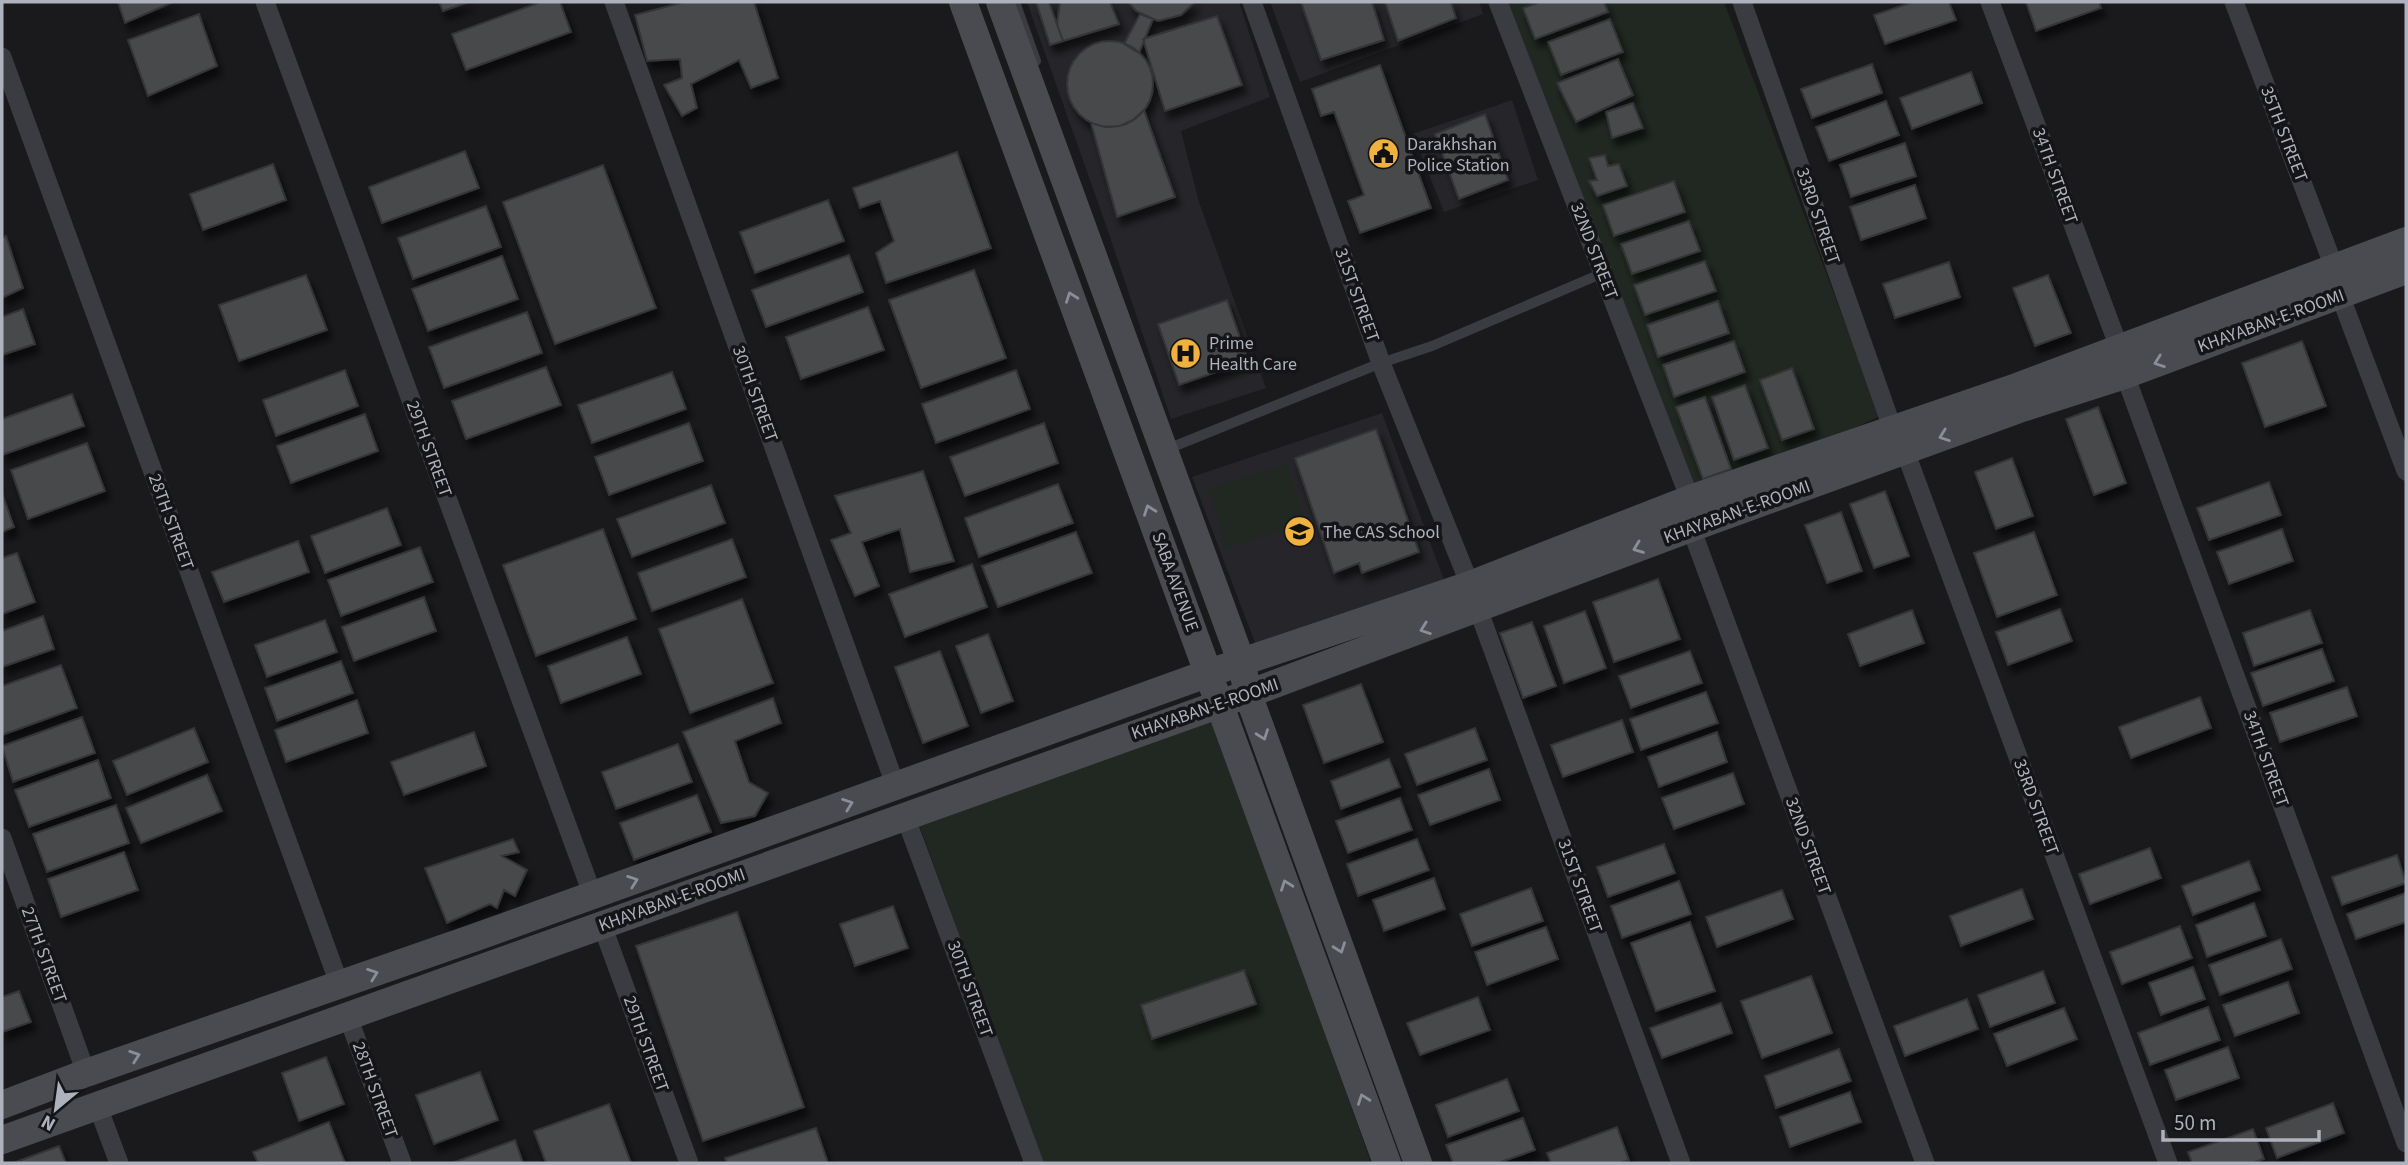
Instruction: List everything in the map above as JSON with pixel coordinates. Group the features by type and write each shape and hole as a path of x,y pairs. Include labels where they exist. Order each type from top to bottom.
{"street":[{"name":"29TH STREET","path":"265,2 593,896"},
{"name":"30TH STREET","path":"614,2 896,787"},
{"name":"SABA AVENUE","path":"963,2 1387,1163"},
{"name":"SABA AVENUE","path":"1000,2 1248,655 1248,694 1419,1163"},
{"name":"31ST STREET","path":"1252,2 1381,363 1474,597 1681,1163"},
{"name":"32ND STREET","path":"1498,2 1690,499"},
{"name":"33RD STREET","path":"1742,2 1899,440 2168,1163"},
{"name":"34TH STREET","path":"1990,2 2406,1143"},
{"name":"35TH STREET","path":"2234,2 2334,267"},
{"name":"28TH STREET","path":"2,57 340,986"},
{"name":"KHAYABAN-E-ROOMI","path":"2122,362 2334,267 2406,240"},
{"name":"KHAYABAN-E-ROOMI","path":"2,1105 896,787 1209,673 1248,655 1474,597 1690,528 1899,440 2122,362 2340,295 2406,270"},
{"path":"2340,295 2406,471"},
{"name":"KHAYABAN-E-ROOMI","path":"2,1140 1248,694 1474,597 1690,499 1899,440"},
{"name":"32ND STREET","path":"1690,528 1925,1163"},
{"name":"30TH STREET","path":"905,816 1034,1163"},
{"name":"27TH STREET","path":"2,838 86,1073"},
{"name":"29TH STREET","path":"603,925 689,1163"},
{"path":"479,936 476,952 483,961 494,964"},
{"path":"442,950 451,953 457,961 458,971 452,979"},
{"name":"28TH STREET","path":"348,1017 402,1163"},
{"path":"98,1107 119,1163"}],"lane":[{"path":"1015,2 1039,67"},
{"path":"1169,449 1381,363 1432,346 1603,273"},
{"path":"1151,381 1169,449 1193,496"}],"shaded area":[{"path":"1027,2 1239,2 1270,97 1181,131 1199,202 1266,388 1171,419"},
{"path":"1270,2 1479,2 1483,14 1300,82"},
{"path":"1507,2 1724,2 1880,416 1823,443 1694,487"},
{"path":"1512,100 1538,180 1444,212 1413,134"},
{"path":"1382,413 1444,580 1257,648 1192,477"},
{"path":"1287,464 1306,522 1227,548 1208,489"},
{"path":"1213,715 1371,1163 1043,1163 918,822"}],"building":[{"path":"118,2 173,2 125,23"},
{"path":"439,2 469,2 443,11"},
{"path":"541,2 560,2 571,32 466,70 452,34"},
{"path":"684,2 754,2 778,78 751,88 739,60 691,84 697,108 682,116 664,85 682,78 680,59 647,61 635,15"},
{"path":"1036,2 1049,2 1063,41 1050,45"},
{"path":"1060,2 1110,2 1119,24 1063,41 1057,24"},
{"path":"1128,2 1195,2 1181,15 1158,21 1136,11"},
{"path":"1301,2 1372,2 1384,40 1321,60"},
{"path":"1385,2 1451,2 1456,18 1398,41"},
{"path":"1540,2 1604,2 1608,12 1535,39 1523,8"},
{"path":"1913,2 1949,2 1956,20 1885,44 1874,15"},
{"path":"2026,2 2099,2 2101,8 2036,31"},
{"path":"199,14 217,66 148,96 128,40"},
{"path":"1140,14 1153,19 1139,53 1124,44"},
{"path":"1217,16 1242,85 1165,111 1143,39"},
{"path":"1610,19 1623,52 1561,75 1548,42"},
{"path":"1110,41 1126,45 1140,54 1149,68 1153,84 1149,100 1140,114 1126,123 1110,127 1094,123 1080,114 1071,100 1067,84 1071,68 1080,54 1094,45"},
{"path":"1618,59 1633,95 1576,122 1557,83"},
{"path":"1872,64 1882,93 1812,118 1801,89"},
{"path":"1380,65 1431,208 1360,233 1348,201 1364,195 1334,112 1321,116 1312,89"},
{"path":"1971,72 1982,103 1912,129 1900,98"},
{"path":"1886,101 1899,135 1829,161 1816,127"},
{"path":"1633,103 1643,128 1612,138 1606,112"},
{"path":"1144,110 1175,197 1117,217 1091,123 1105,127 1120,126 1133,120"},
{"path":"1485,114 1508,180 1459,199 1435,134"},
{"path":"1905,143 1916,176 1851,197 1840,165"},
{"path":"465,151 479,188 382,223 369,187"},
{"path":"957,152 991,248 886,283 876,253 894,241 880,201 860,208 853,188"},
{"path":"1605,155 1608,166 1619,164 1627,186 1597,196 1589,181 1597,180 1589,158"},
{"path":"273,164 286,200 203,230 190,194"},
{"path":"603,165 656,308 555,344 503,202"},
{"path":"1674,181 1685,212 1614,236 1603,205"},
{"path":"1915,185 1926,218 1861,240 1850,207"},
{"path":"828,200 844,241 755,273 740,232"},
{"path":"486,206 501,247 413,279 398,238"},
{"path":"1689,221 1700,251 1632,274 1621,244"},
{"path":"6,236 23,288 2,298 2,238"},
{"path":"849,255 863,292 766,327 752,290"},
{"path":"502,256 518,299 428,331 412,289"},
{"path":"1705,261 1716,291 1645,315 1634,285"},
{"path":"1949,262 1960,297 1895,318 1883,284"},
{"path":"974,270 1006,358 921,388 889,300"},
{"path":"306,275 327,330 239,361 219,305"},
{"path":"2048,275 2071,333 2035,346 2013,288"},
{"path":"1227,300 1248,361 1179,385 1158,324"},
{"path":"1718,301 1729,333 1658,357 1647,325"},
{"path":"868,307 884,350 801,379 786,337"},
{"path":"23,309 35,344 2,355 2,317"},
{"path":"527,312 542,353 444,388 429,347"},
{"path":"1734,341 1745,372 1674,397 1663,365"},
{"path":"2302,341 2326,406 2265,427 2242,363"},
{"path":"546,367 561,405 466,439 452,401"},
{"path":"1792,368 1814,429 1782,440 1760,380"},
{"path":"345,370 358,406 276,436 263,400"},
{"path":"1016,370 1030,409 936,443 922,404"},
{"path":"672,372 686,409 592,443 578,405"},
{"path":"1745,385 1768,448 1734,460 1712,397"},
{"path":"72,394 84,426 2,455 2,419"},
{"path":"1705,397 1731,469 1703,479 1676,407"},
{"path":"2098,407 2126,483 2094,495 2066,419"},
{"path":"365,414 378,451 291,483 277,446"},
{"path":"689,423 703,461 609,495 595,457"},
{"path":"1044,423 1058,463 965,496 950,457"},
{"path":"1376,429 1419,552 1362,573 1359,563 1334,573 1295,458"},
{"path":"87,443 105,491 28,519 11,470"},
{"path":"2012,458 2033,516 1996,529 1975,472"},
{"path":"923,471 954,561 910,572 900,529 862,542 879,586 855,596 831,540 851,533 835,496"},
{"path":"2269,482 2281,515 2209,540 2197,508"},
{"path":"1058,484 1073,523 979,557 965,518"},
{"path":"711,485 725,523 632,557 617,519"},
{"path":"1885,491 1909,556 1874,568 1850,504"},
{"path":"2,493 14,527 2,532"},
{"path":"387,508 401,545 325,573 311,536"},
{"path":"1841,512 1862,571 1827,583 1805,525"},
{"path":"603,529 636,619 536,656 503,565"},
{"path":"2282,529 2293,561 2229,584 2217,552"},
{"path":"1076,532 1092,573 998,607 982,566"},
{"path":"2034,532 2057,595 1997,617 1974,553"},
{"path":"732,539 746,577 652,611 638,573"},
{"path":"298,541 309,572 224,602 212,572"},
{"path":"420,547 433,582 341,616 328,580"},
{"path":"17,553 35,602 2,614 2,558"},
{"path":"972,564 987,607 905,637 889,594"},
{"path":"1658,579 1680,639 1614,662 1593,602"},
{"path":"424,597 436,631 354,661 342,627"},
{"path":"742,599 773,683 690,713 659,629"},
{"path":"2060,609 2072,641 2008,665 1996,632"},
{"path":"1912,610 1924,643 1860,666 1848,634"},
{"path":"2310,610 2322,643 2254,666 2243,633"},
{"path":"1585,611 1606,668 1564,683 1544,626"},
{"path":"43,616 54,649 2,667 2,631"},
{"path":"325,620 337,652 267,677 255,645"},
{"path":"1532,622 1556,686 1523,698 1500,633"},
{"path":"988,634 1013,701 981,713 956,646"},
{"path":"627,637 641,674 561,703 548,666"},
{"path":"2322,649 2334,681 2263,706 2251,673"},
{"path":"940,651 968,726 923,743 895,667"},
{"path":"1690,651 1702,683 1631,708 1619,676"},
{"path":"341,661 353,693 277,721 265,688"},
{"path":"61,665 77,708 2,735 2,686"},
{"path":"1361,684 1383,742 1324,763 1303,705"},
{"path":"2347,687 2357,716 2280,742 2270,713"},
{"path":"1706,692 1718,723 1641,750 1630,719"},
{"path":"2200,697 2211,728 2131,758 2119,727"},
{"path":"773,698 781,723 735,741 749,782 768,793 755,816 721,823 683,732"},
{"path":"357,700 368,733 286,762 275,730"},
{"path":"82,717 95,753 13,782 2,746"},
{"path":"1622,720 1633,752 1563,777 1551,745"},
{"path":"194,728 208,762 127,795 113,761"},
{"path":"1475,728 1487,760 1417,785 1405,754"},
{"path":"474,732 486,766 404,795 391,762"},
{"path":"1717,732 1727,762 1659,787 1648,757"},
{"path":"678,744 692,782 616,809 602,772"},
{"path":"1389,759 1400,787 1341,809 1331,781"},
{"path":"98,760 111,798 29,827 15,790"},
{"path":"1489,769 1500,800 1430,825 1418,795"},
{"path":"1733,773 1744,804 1674,829 1662,798"},
{"path":"207,775 222,811 141,843 126,808"},
{"path":"697,795 711,832 634,860 620,823"},
{"path":"1400,798 1412,830 1348,853 1336,821"},
{"path":"116,805 129,843 47,872 33,834"},
{"path":"513,839 519,852 502,856 527,870 515,896 504,890 497,908 490,904 447,923 425,868"},
{"path":"1417,839 1429,870 1358,896 1347,864"},
{"path":"1664,844 1675,873 1608,897 1597,867"},
{"path":"2150,848 2161,878 2090,904 2079,874"},
{"path":"124,852 138,890 61,917 48,879"},
{"path":"2397,855 2406,883 2342,905 2332,877"},
{"path":"2249,861 2260,890 2193,915 2182,886"},
{"path":"1434,878 1445,909 1384,931 1373,900"},
{"path":"1679,881 1691,914 1622,938 1611,906"},
{"path":"1531,888 1543,921 1472,946 1460,914"},
{"path":"2022,889 2033,919 1961,946 1950,916"},
{"path":"1782,890 1793,919 1717,947 1706,917"},
{"path":"2406,893 2406,922 2356,939 2347,914"},
{"path":"2254,903 2266,936 2207,957 2196,925"},
{"path":"893,906 908,948 855,966 840,924"},
{"path":"737,912 804,1107 703,1141 636,946"},
{"path":"1690,922 1715,991 1656,1011 1631,943"},
{"path":"2180,926 2192,958 2122,984 2110,952"},
{"path":"1546,927 1558,959 1487,985 1475,952"},
{"path":"2281,939 2292,969 2220,995 2209,965"},
{"path":"2193,967 2205,999 2161,1015 2149,983"},
{"path":"1244,970 1256,1004 1152,1039 1141,1005"},
{"path":"2043,971 2055,1003 1990,1027 1978,995"},
{"path":"1811,976 1832,1033 1762,1058 1741,1001"},
{"path":"2288,982 2299,1013 2235,1036 2223,1005"},
{"path":"19,991 31,1022 2,1032 2,997"},
{"path":"1478,997 1490,1030 1420,1055 1407,1023"},
{"path":"1967,999 1978,1029 1905,1056 1894,1026"},
{"path":"1721,1003 1732,1033 1662,1058 1650,1028"},
{"path":"2208,1007 2220,1040 2150,1065 2138,1033"},
{"path":"2064,1008 2077,1039 2007,1066 1994,1034"},
{"path":"2228,1047 2239,1078 2176,1100 2165,1070"},
{"path":"1839,1049 1851,1081 1776,1108 1765,1076"},
{"path":"326,1057 344,1104 299,1121 282,1073"},
{"path":"480,1072 498,1120 434,1144 416,1095"},
{"path":"1507,1079 1519,1111 1448,1137 1436,1105"},
{"path":"1850,1092 1861,1122 1790,1147 1780,1117"},
{"path":"2333,1103 2344,1133 2277,1158 2266,1128"},
{"path":"609,1104 631,1163 546,1163 534,1131"},
{"path":"1523,1118 1535,1150 1498,1163 1453,1163 1446,1145"},
{"path":"329,1122 345,1163 258,1163 253,1152"},
{"path":"1617,1127 1629,1160 1619,1163 1551,1163 1547,1153"},
{"path":"816,1128 828,1163 727,1163 725,1158"},
{"path":"2253,1129 2264,1159 2252,1163 2192,1163 2188,1152"},
{"path":"515,1140 523,1163 455,1162"},
{"path":"59,1146 66,1163 13,1163"}],"place":[{"name":"Darakhshan Police Station","path":"1384,154"},
{"name":"Prime Health Care","path":"1186,353"},
{"name":"The CAS School","path":"1300,532"}]}
